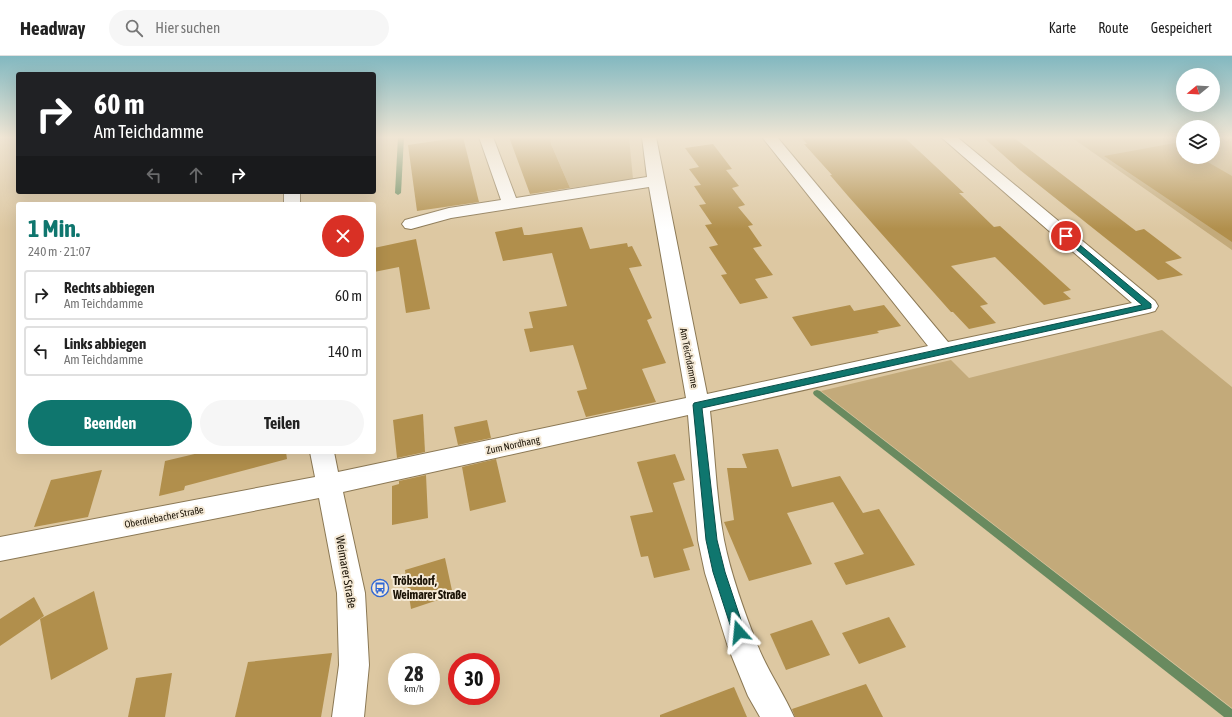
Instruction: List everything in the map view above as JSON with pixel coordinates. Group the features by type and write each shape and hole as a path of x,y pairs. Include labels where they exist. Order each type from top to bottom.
{"street":[{"path":"497,168 510,203"},
{"name":"Am Teichdamme","path":"654,168 698,405 712,540 719,572 744,647 759,685 778,717"},
{"path":"794,168 943,351"},
{"path":"698,405 1148,306 985,168"},
{"path":"411,224 449,213 656,182"},
{"name":"Zum Nordhang","path":"329,484 698,405"},
{"name":"Weimarer Straße","path":"322,454 351,593 354,666 348,717"},
{"name":"Oberdiebacher Straße","path":"0,548 329,484"}],"shaded area":[{"path":"561,168 632,168 633,179 570,188"},
{"path":"1115,168 1232,168 1232,250"},
{"path":"1162,330 1232,387 1232,708 821,391 951,360 969,378"}],"building":[{"path":"411,168 471,168 479,202 417,211"},
{"path":"520,168 561,168 570,188 530,194"},
{"path":"826,168 937,168 964,193 959,193 994,227 1000,226 1071,290 1063,292 1071,299 1044,305 995,257 951,266 988,304 980,306 996,323 969,329 953,312 951,312 830,175 832,175"},
{"path":"1018,168 1053,168 1136,231 1144,229 1182,258 1165,262 1183,275 1158,280"},
{"path":"1122,168 1218,168 1232,176 1232,242"},
{"path":"689,169 732,169 726,170 739,186 732,188 745,205 738,207 753,225 748,226 762,246 753,248 773,275 755,279 768,298 740,304 721,275 727,274 709,247 718,245 705,225 712,224 699,205 706,204 694,186 701,185"},
{"path":"522,227 524,235 529,235 582,227 590,249 627,243 628,247 632,246 642,266 629,268 652,318 647,320 666,363 642,369 656,402 586,417 577,391 587,389 573,345 530,352 524,329 533,328 529,312 567,306 552,253 503,261 495,232"},
{"path":"416,239 430,309 406,313 399,267 376,272 376,248"},
{"path":"850,305 854,311 884,305 901,326 877,331 879,333 811,346 792,317"},
{"path":"423,414 425,452 397,458 393,420"},
{"path":"487,420 491,438 458,445 454,427"},
{"path":"778,449 792,487 840,476 863,513 879,509 915,565 846,585 834,563 864,554 833,502 787,513 812,564 749,581 724,522 734,520 727,468 747,468 742,454"},
{"path":"195,454 286,454 287,459 185,486 184,490 159,496 165,461"},
{"path":"675,454 685,480 673,483 694,546 683,549 690,570 654,578 648,556 641,557 630,516 653,512 637,462"},
{"path":"496,459 506,502 470,511 462,467"},
{"path":"102,470 88,517 34,527 51,480"},
{"path":"426,475 428,518 392,525 392,486 399,484 399,481"},
{"path":"445,558 453,595 411,609 405,570"},
{"path":"94,591 108,649 51,680 40,619"},
{"path":"34,597 44,616 0,646 0,619"},
{"path":"889,617 906,647 859,664 842,633"},
{"path":"812,620 830,655 786,670 770,634"},
{"path":"332,653 321,717 235,717 248,662"},
{"path":"172,673 165,717 128,717 136,678"},
{"path":"866,684 883,717 795,717 792,709"},
{"path":"734,687 747,717 660,717 660,715"}],"waterway":[{"path":"398,193 399,168"},
{"path":"817,393 1232,716"}],"place":[{"name":"Tröbsdorf, Weimarer Straße","path":"380,588"}],"route":[{"path":"739,632 719,572 712,540 698,405 1148,306 1066,236"}]}
